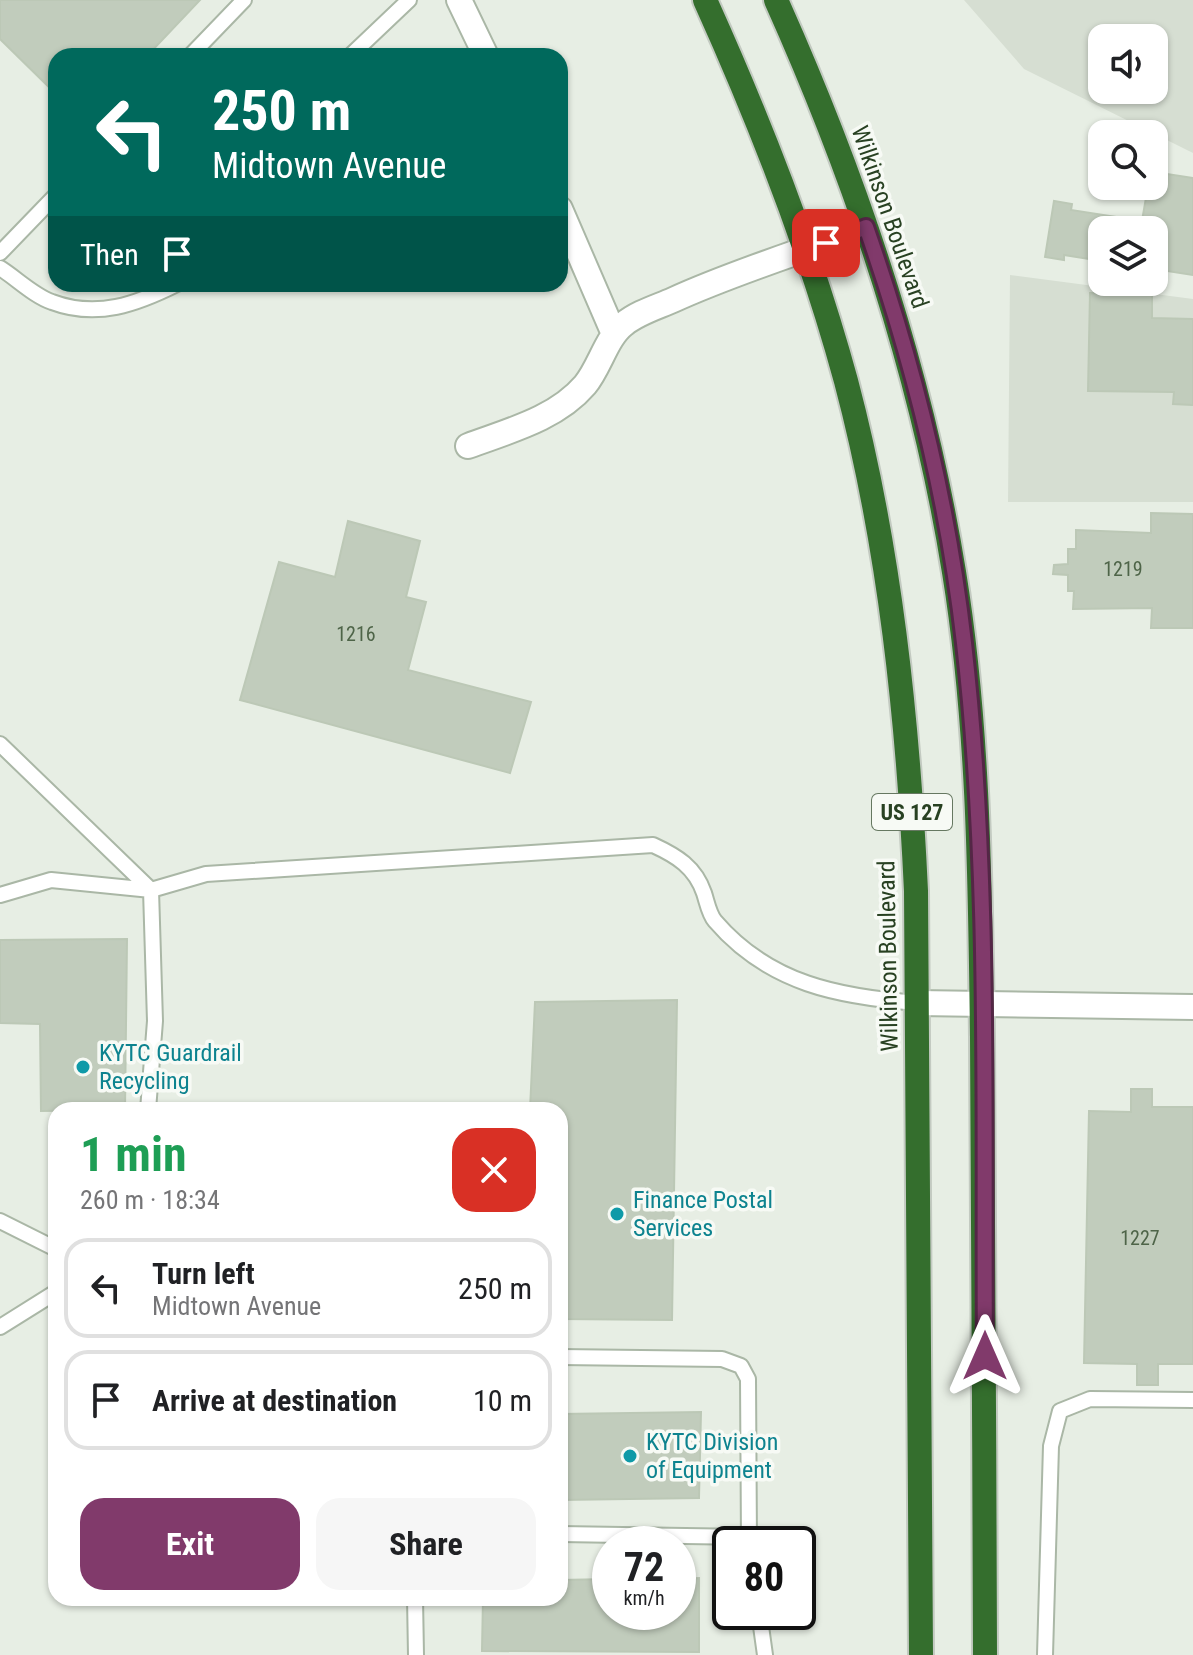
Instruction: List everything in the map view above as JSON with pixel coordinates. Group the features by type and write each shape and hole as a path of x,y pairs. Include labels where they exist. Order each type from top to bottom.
{"highway":[{"name":"Wilkinson Boulevard","path":"705,0 768,145 806,250 862,451 894,634 912,805 918,1003 921,1655"},
{"name":"Wilkinson Boulevard","path":"776,0 866,227 911,373 933,460 955,576 976,783 981,1005 985,1655"}],"street":[{"path":"459,0 482,48"},
{"path":"468,446 539,418 563,405 584,386 614,334 634,318 758,264 866,227"},
{"path":"568,228 614,334"},
{"path":"918,1003 1193,1007"}],"lane":[{"path":"198,48 244,0"},
{"path":"358,48 409,0"},
{"path":"0,253 48,203"},
{"path":"0,268 51,302 94,310 133,305 160,292"},
{"path":"0,744 151,890 155,1021 149,1102"},
{"path":"0,895 51,880 151,890 206,874 653,845 675,856 697,874 712,919 780,975 865,1000 918,1003"},
{"path":"0,1221 48,1245"},
{"path":"0,1327 48,1297"},
{"path":"568,1357 722,1359 741,1366 748,1379 749,1526"},
{"path":"1045,1655 1051,1446 1060,1411 1090,1399 1193,1400"},
{"path":"568,1534 712,1540"},
{"path":"415,1606 416,1655"},
{"path":"762,1630 765,1655"}],"shaded area":[{"path":"964,0 1193,0 1193,153 1168,141 1168,120 1127,120 1094,104 1168,104 1168,24 1088,24 1088,101 1024,69"},
{"path":"1010,275 1088,285 1088,296 1168,296 1193,299 1193,502 1008,502"}],"building":[{"path":"0,0 200,0 155,48 48,48 48,86 0,39"},
{"path":"1168,174 1193,178 1193,275 1168,271 1168,216 1143,216 1146,200 1168,200"},
{"path":"1054,201 1072,204 1071,210 1110,216 1088,216 1088,259 1064,255 1064,260 1045,257"},
{"path":"1090,296 1152,296 1152,318 1193,319 1193,405 1173,404 1174,392 1088,391"},
{"path":"1151,513 1193,514 1193,628 1151,628 1152,608 1073,609 1074,591 1068,591 1068,575 1053,574 1054,565 1068,564 1068,549 1076,549 1076,530 1151,533"},
{"path":"348,521 420,541 406,597 426,602 408,670 531,702 510,773 240,700 279,562 335,577"},
{"name":"KYTC Guardrail Recycling","path":"127,939 125,1102 48,1102 48,1111 41,1111 40,1024 0,1023 0,940"},
{"name":"Finance Postal Services","path":"677,1000 672,1320 568,1319 568,1102 530,1102 535,1002"},
{"path":"1131,1089 1152,1089 1152,1107 1193,1107 1193,1364 1158,1364 1158,1385 1137,1385 1137,1364 1084,1363 1089,1111 1131,1112"},
{"name":"KYTC Division of Equipment","path":"701,1412 699,1498 568,1500 568,1414"},
{"path":"696,1578 699,1578 699,1652 482,1651 483,1606 568,1606 568,1580 592,1579 592,1630 696,1630"}],"place":[{"name":"KYTC Guardrail Recycling","path":"83,1067"},
{"name":"Finance Postal Services","path":"617,1214"},
{"name":"KYTC Division of Equipment","path":"630,1456"}],"route":[{"path":"826,243 866,227 911,373 933,460 955,576 971,713 979,856 985,1356"}]}
